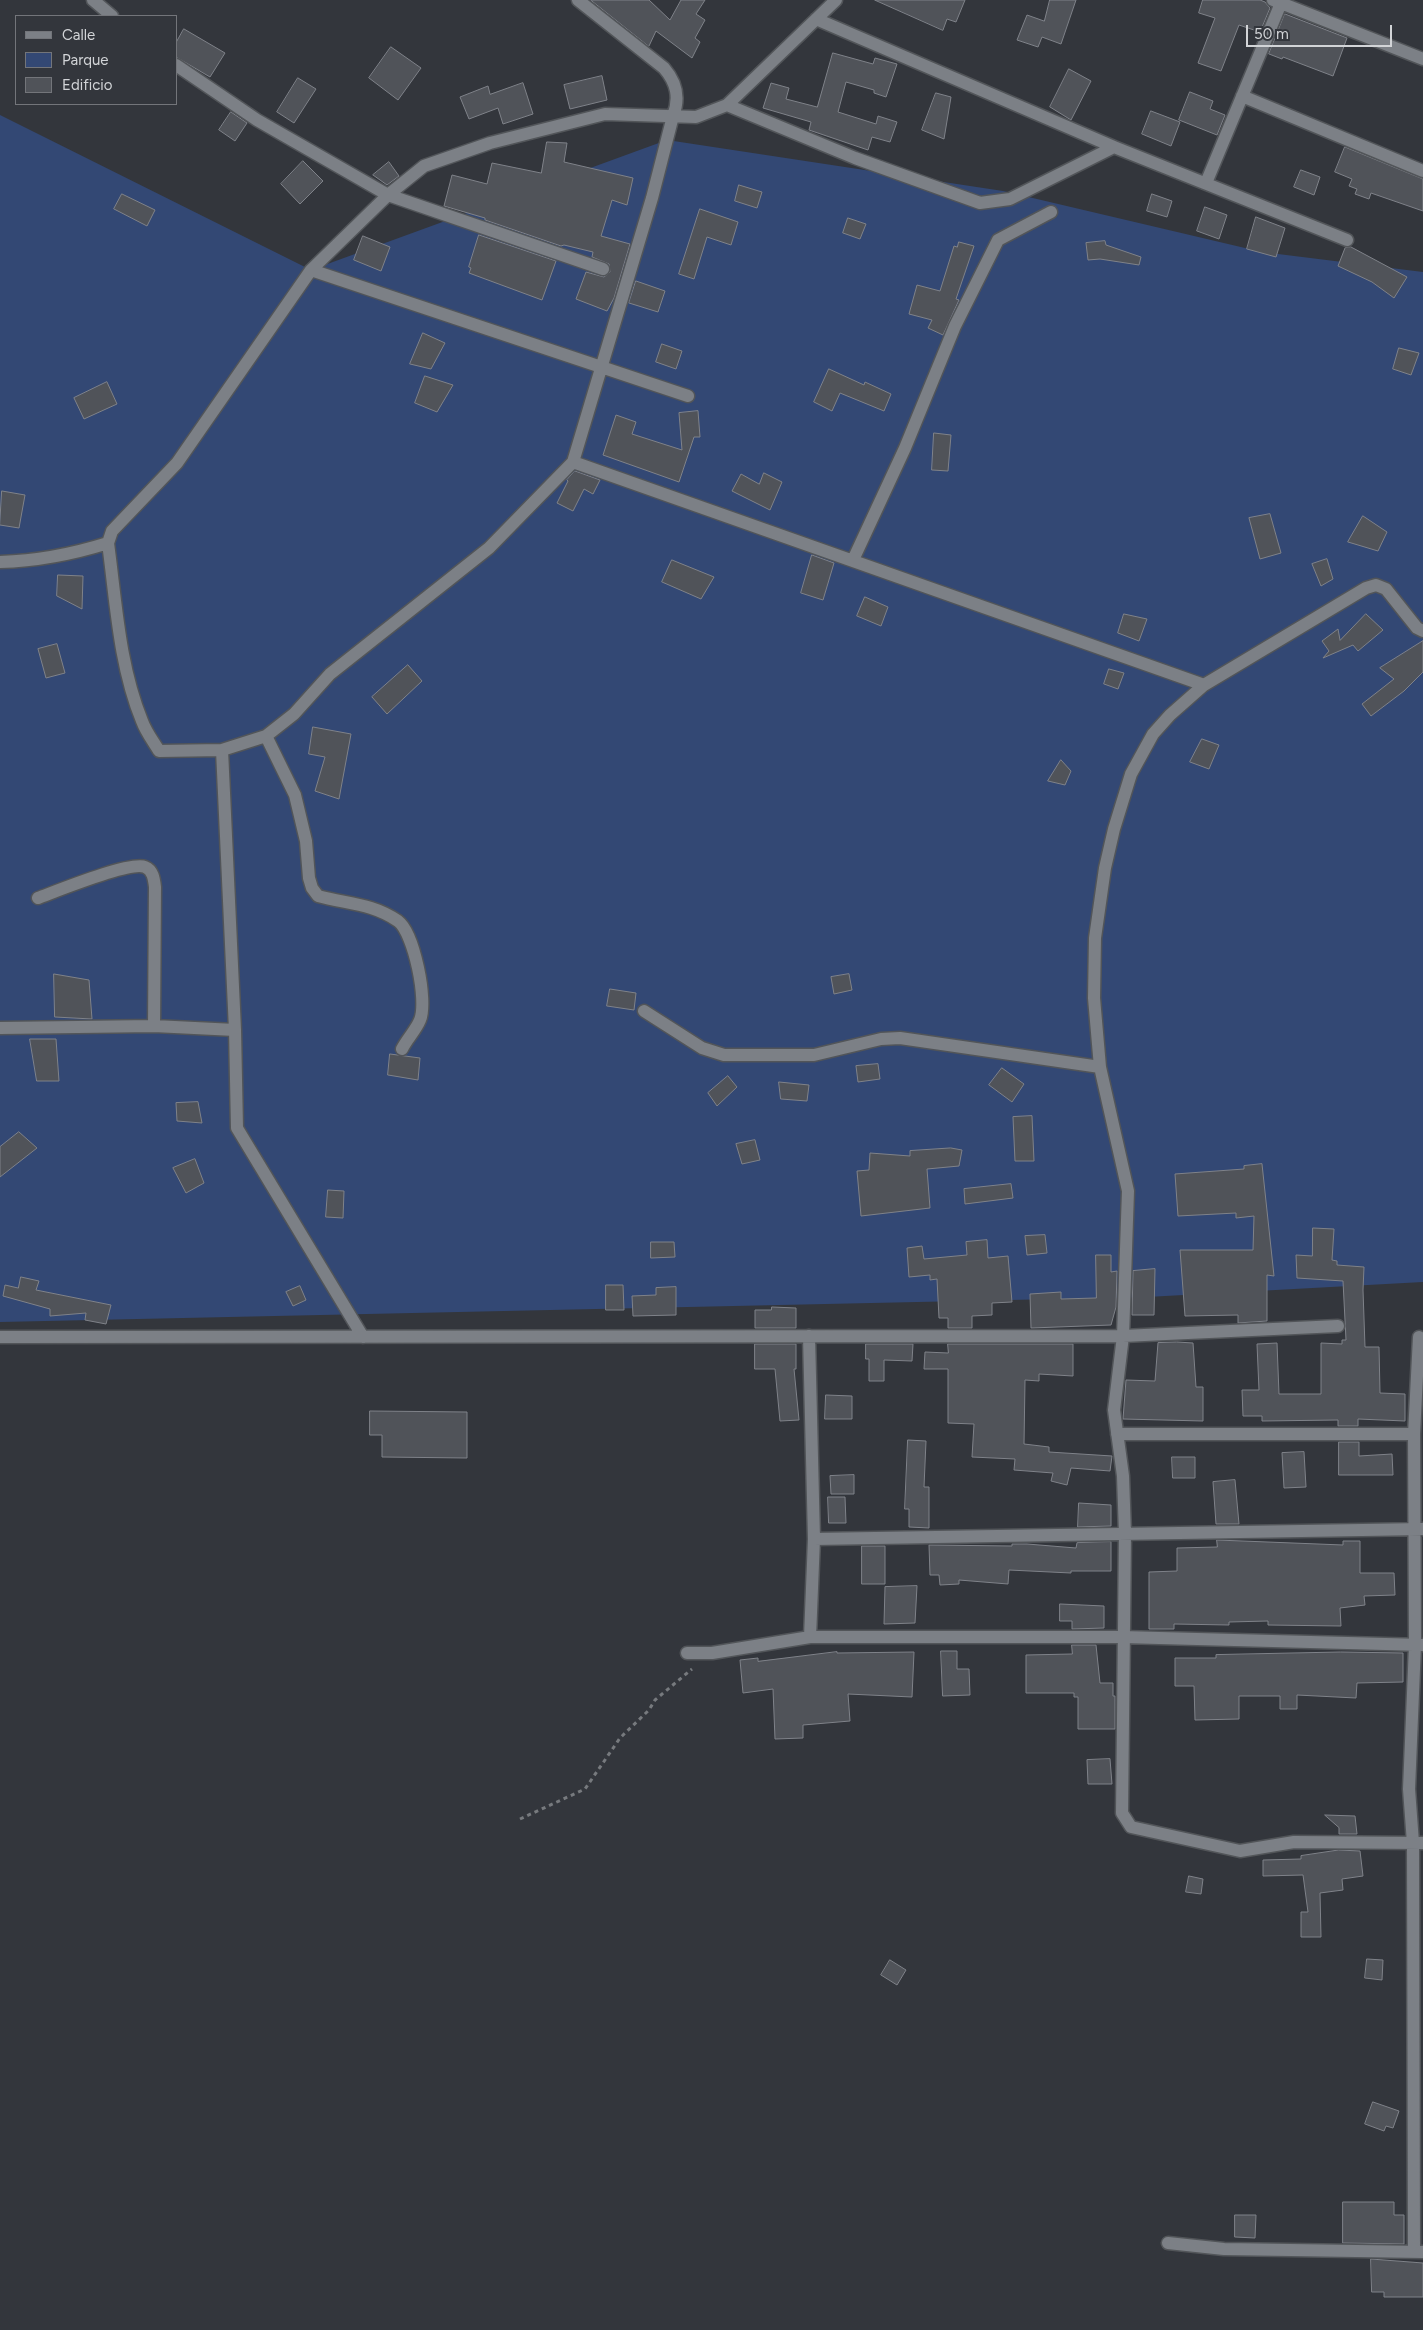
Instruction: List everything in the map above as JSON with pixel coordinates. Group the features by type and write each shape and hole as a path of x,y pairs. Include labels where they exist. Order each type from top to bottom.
{"street":[{"path":"92,0 111,15"},
{"path":"578,0 670,74 674,81 677,98 673,116 652,198 573,462 489,548 330,674 294,714 266,736 222,750 159,751 142,722 122,652 108,543 112,531 177,463 311,270 388,195 424,166 490,142 606,114 673,116 696,117 727,105 836,0"},
{"path":"1206,183 1242,96 1277,2 1423,59"},
{"path":"816,19 1114,147 1347,240"},
{"path":"178,67 258,120 388,195 603,269"},
{"path":"1242,96 1423,171"},
{"path":"727,105 855,158 980,203 1010,199 1114,147"},
{"path":"853,560 905,448 954,326 998,240 1052,212"},
{"path":"311,270 603,366 688,396"},
{"path":"573,462 1204,685"},
{"path":"0,562 24,562 78,552 108,543"},
{"path":"1418,1843 1294,1842 1240,1851 1130,1827 1122,1813 1122,1637 1125,1534 1123,1476 1114,1410 1123,1336 1128,1191 1100,1067 1093,965 1099,898 1114,829 1131,774 1142,752 1170,715 1204,685 1366,588 1376,585 1386,589 1423,632"},
{"path":"266,736 295,795 306,841 312,888 318,896 362,904 386,914 400,923 410,943 418,966 423,1006 420,1020 402,1048"},
{"path":"222,750 235,1030 237,1128 363,1337"},
{"path":"38,898 128,867 145,866 152,872 155,886 154,1026"},
{"path":"644,1011 702,1048 724,1055 814,1055 881,1039 900,1038 1100,1067"},
{"path":"0,1028 154,1026 235,1030"},
{"path":"0,1337 1123,1336 1338,1326"},
{"path":"809,1336 814,1539 810,1637"},
{"path":"1168,2243 1224,2249 1419,2252 1418,1843 1408,1789 1419,1645 1419,1529 1414,1434 1419,1337"},
{"path":"1117,1434 1414,1434"},
{"path":"814,1539 1419,1529"},
{"path":"686,1653 712,1654 810,1637 1122,1637 1419,1645"}],"path":[{"path":"520,1819 585,1789 620,1738 649,1710 655,1700 712,1654"}],"green space":[{"path":"0,115 311,270 667,140 1003,191 1262,252 1423,272 1423,1282 1147,1297 0,1322"}],"building":[{"path":"591,0 649,0 670,20 681,0 705,0 696,14 705,20 695,38 700,42 692,58 656,31 649,46"},
{"path":"875,0 965,0 956,22 947,19 943,30"},
{"path":"1050,0 1076,0 1061,44 1042,37 1038,47 1017,40 1027,15 1044,21"},
{"path":"1203,0 1260,0 1265,2 1270,8 1260,32 1239,25 1221,71 1198,63 1215,18 1199,13"},
{"path":"1285,14 1347,38 1333,76 1283,57 1282,59 1269,54"},
{"path":"184,29 225,53 210,77 178,58 178,40"},
{"path":"391,47 421,68 398,100 369,78"},
{"path":"833,53 873,64 875,58 897,64 886,97 874,93 874,90 846,82 838,112 876,124 878,116 897,122 890,142 872,137 868,150 809,130 811,122 763,108 771,83 789,88 786,99 817,107"},
{"path":"1069,69 1091,81 1071,120 1050,107"},
{"path":"602,76 607,100 570,109 564,85"},
{"path":"298,78 316,89 294,123 277,112"},
{"path":"523,83 533,114 503,124 498,108 469,119 460,97 488,86 490,94"},
{"path":"1190,92 1213,101 1210,109 1225,115 1217,135 1179,120"},
{"path":"936,93 951,97 944,139 922,130"},
{"path":"1151,111 1180,122 1171,146 1142,134"},
{"path":"231,112 247,123 235,141 219,130"},
{"path":"547,142 567,143 564,162 633,178 627,205 612,200 601,236 630,244 614,298 607,311 576,299 586,272 604,277 610,272 609,264 592,257 593,252 564,245 561,246 485,220 485,218 444,206 452,175 487,184 492,163 541,173"},
{"path":"1345,147 1423,179 1423,211 1371,193 1369,199 1355,194 1357,189 1349,186 1352,179 1335,172"},
{"path":"303,161 323,181 300,204 281,184"},
{"path":"389,162 399,176 387,185 373,175"},
{"path":"1301,170 1320,177 1314,195 1294,187"},
{"path":"739,185 762,192 757,208 735,201"},
{"path":"122,194 155,210 147,226 114,209"},
{"path":"1152,194 1172,201 1167,217 1147,211"},
{"path":"1205,207 1227,215 1219,239 1197,231"},
{"path":"700,209 738,222 731,245 707,237 694,279 679,274"},
{"path":"1256,217 1285,228 1276,257 1247,249"},
{"path":"848,218 866,224 860,239 843,233"},
{"path":"479,235 556,261 542,300 469,273 471,268 469,267"},
{"path":"363,236 390,247 381,271 354,260"},
{"path":"1105,241 1106,245 1141,257 1139,265 1100,259 1088,260 1086,243"},
{"path":"959,242 974,246 956,299 959,300 943,335 928,328 932,320 909,314 917,285 940,291 954,246 957,247"},
{"path":"1351,247 1407,277 1394,298 1372,282 1338,266 1345,248"},
{"path":"636,281 665,291 658,312 629,303"},
{"path":"423,333 445,343 431,369 410,364"},
{"path":"662,344 682,351 676,369 656,362"},
{"path":"1399,348 1419,353 1411,375 1393,369"},
{"path":"829,369 864,385 865,382 891,394 884,411 840,393 832,411 814,402"},
{"path":"425,376 453,385 437,412 415,403"},
{"path":"107,382 117,404 84,419 74,398"},
{"path":"698,411 700,437 694,437 679,482 603,455 616,415 636,422 632,434 682,450 679,413"},
{"path":"934,433 951,435 948,471 932,470"},
{"path":"575,471 600,480 593,494 584,489 573,511 557,503 567,480"},
{"path":"764,473 782,482 770,510 732,491 741,474 759,484"},
{"path":"2,491 25,495 19,528 0,525"},
{"path":"1270,514 1281,553 1260,559 1249,518"},
{"path":"1363,516 1387,532 1378,551 1348,542"},
{"path":"812,555 834,563 823,600 801,593"},
{"path":"1327,559 1333,579 1321,586 1312,564"},
{"path":"672,560 714,577 701,599 662,582"},
{"path":"58,575 83,576 82,609 57,596"},
{"path":"865,597 888,607 881,626 857,616"},
{"path":"1124,614 1147,619 1139,641 1118,633"},
{"path":"1366,614 1383,630 1358,651 1353,645 1323,658 1329,651 1322,641 1338,629 1340,640"},
{"path":"1423,641 1423,672 1404,691 1371,716 1362,704 1394,679 1380,668"},
{"path":"57,644 65,673 46,678 38,649"},
{"path":"408,665 422,681 387,714 372,697"},
{"path":"1109,669 1124,673 1118,689 1104,684"},
{"path":"313,727 351,734 339,799 315,791 325,757 309,754"},
{"path":"1202,739 1219,745 1209,769 1190,762"},
{"path":"1061,760 1071,771 1065,785 1048,781"},
{"path":"54,974 89,980 92,1019 55,1017"},
{"path":"849,974 852,990 834,994 831,977"},
{"path":"610,989 636,993 634,1010 607,1006"},
{"path":"30,1039 56,1039 59,1081 37,1081"},
{"path":"390,1054 420,1058 418,1080 388,1075"},
{"path":"878,1064 880,1079 858,1082 856,1066"},
{"path":"1002,1068 1024,1084 1012,1102 989,1085"},
{"path":"728,1076 737,1087 717,1106 708,1093"},
{"path":"779,1082 809,1085 807,1101 781,1099"},
{"path":"198,1102 202,1123 177,1121 176,1103"},
{"path":"1032,1116 1034,1161 1015,1161 1013,1117"},
{"path":"19,1132 37,1148 0,1177 0,1147"},
{"path":"755,1140 760,1160 742,1164 736,1144"},
{"path":"951,1148 962,1150 959,1166 927,1169 930,1208 861,1216 857,1171 869,1170 870,1153 910,1156 910,1151"},
{"path":"195,1159 204,1183 186,1193 173,1168"},
{"path":"1262,1164 1274,1276 1267,1275 1267,1321 1238,1323 1238,1315 1185,1316 1180,1250 1253,1250 1254,1216 1236,1218 1236,1213 1178,1216 1175,1174 1244,1169 1244,1166"},
{"path":"1011,1184 1013,1198 965,1204 964,1189"},
{"path":"328,1190 344,1191 343,1218 326,1217"},
{"path":"1313,1228 1334,1229 1332,1260 1337,1261 1337,1265 1364,1267 1365,1347 1379,1347 1380,1393 1405,1394 1405,1421 1358,1419 1358,1426 1338,1426 1338,1420 1262,1421 1262,1416 1243,1416 1242,1390 1259,1390 1257,1344 1277,1343 1279,1394 1321,1394 1321,1343 1342,1344 1342,1340 1346,1340 1343,1281 1297,1278 1296,1255 1312,1256"},
{"path":"1045,1235 1047,1253 1027,1255 1025,1236"},
{"path":"987,1240 988,1258 1008,1256 1012,1302 992,1303 992,1315 972,1316 972,1328 948,1328 948,1318 939,1318 937,1279 930,1280 930,1275 909,1277 907,1248 922,1246 924,1259 967,1255 966,1242"},
{"path":"651,1242 674,1242 675,1257 651,1258"},
{"path":"1096,1255 1111,1255 1111,1272 1117,1271 1116,1307 1111,1325 1031,1328 1030,1294 1061,1292 1061,1299 1096,1298"},
{"path":"1155,1269 1154,1315 1132,1315 1133,1271"},
{"path":"21,1277 39,1281 36,1290 111,1305 106,1324 85,1320 86,1313 50,1316 50,1309 3,1296 5,1285 18,1288"},
{"path":"606,1285 623,1285 624,1310 606,1310"},
{"path":"300,1286 306,1300 293,1306 286,1292"},
{"path":"676,1287 676,1315 633,1316 632,1296 656,1295 656,1288"},
{"path":"772,1307 796,1308 796,1328 755,1328 755,1310 771,1310"},
{"path":"1158,1343 1193,1343 1196,1387 1203,1387 1203,1421 1123,1419 1126,1380 1155,1381"},
{"path":"755,1344 796,1344 796,1369 794,1369 799,1420 780,1421 775,1369 755,1369"},
{"path":"866,1344 913,1344 912,1361 884,1360 884,1381 869,1381 869,1359 866,1359"},
{"path":"948,1344 1073,1344 1073,1376 1039,1374 1039,1381 1025,1380 1024,1444 1049,1447 1049,1452 1112,1456 1110,1471 1071,1468 1067,1485 1051,1481 1053,1473 1014,1470 1015,1459 972,1457 974,1424 948,1423 948,1369 924,1369 925,1352 948,1353"},
{"path":"826,1395 852,1396 852,1419 825,1419"},
{"path":"370,1411 467,1412 467,1458 382,1457 382,1435 370,1435"},
{"path":"908,1440 926,1441 924,1487 929,1487 929,1528 909,1527 909,1509 905,1509"},
{"path":"1339,1442 1359,1442 1359,1456 1392,1454 1393,1475 1339,1475"},
{"path":"1304,1452 1306,1487 1284,1488 1282,1453"},
{"path":"1172,1457 1195,1457 1195,1478 1173,1478"},
{"path":"854,1475 854,1494 831,1494 830,1476"},
{"path":"1235,1480 1239,1524 1216,1524 1213,1482"},
{"path":"828,1497 845,1497 846,1523 829,1523"},
{"path":"1079,1503 1111,1505 1111,1526 1078,1527"},
{"path":"1217,1540 1343,1545 1343,1541 1360,1541 1360,1573 1394,1573 1395,1595 1364,1596 1365,1605 1340,1608 1341,1626 1268,1625 1268,1621 1229,1622 1229,1625 1174,1624 1174,1629 1149,1629 1149,1572 1177,1571 1177,1548 1217,1547"},
{"path":"1111,1542 1111,1571 1071,1571 1071,1573 1009,1570 1008,1584 959,1580 959,1584 940,1585 939,1575 930,1575 929,1545 1012,1546 1012,1544 1027,1544 1076,1548 1077,1543"},
{"path":"862,1546 885,1546 885,1584 862,1584"},
{"path":"917,1586 915,1623 884,1624 885,1587"},
{"path":"1060,1604 1104,1606 1104,1628 1072,1629 1072,1621 1060,1621"},
{"path":"1072,1645 1096,1645 1100,1683 1113,1683 1115,1729 1078,1729 1078,1697 1074,1697 1074,1693 1026,1693 1026,1655 1072,1654"},
{"path":"941,1651 957,1651 957,1669 969,1669 970,1695 943,1696"},
{"path":"837,1652 914,1652 912,1697 848,1694 850,1721 803,1725 803,1738 775,1739 773,1689 743,1693 740,1660 758,1658 758,1661"},
{"path":"1341,1652 1403,1653 1403,1682 1357,1683 1356,1698 1297,1695 1297,1709 1280,1709 1280,1696 1239,1696 1239,1719 1195,1720 1194,1686 1175,1686 1175,1658 1216,1658 1216,1655"},
{"path":"1110,1759 1112,1784 1088,1784 1087,1760"},
{"path":"1325,1815 1355,1816 1357,1834 1339,1834 1339,1828"},
{"path":"1339,1850 1360,1851 1363,1876 1342,1879 1343,1890 1320,1893 1321,1937 1301,1937 1301,1912 1308,1912 1303,1875 1263,1876 1263,1860 1301,1859 1301,1856"},
{"path":"1189,1876 1203,1879 1201,1894 1186,1892"},
{"path":"1367,1959 1383,1960 1382,1980 1365,1978"},
{"path":"890,1960 906,1970 897,1985 881,1975"},
{"path":"1373,2102 1399,2111 1393,2128 1386,2126 1384,2131 1365,2124"},
{"path":"1343,2202 1394,2202 1394,2215 1404,2215 1404,2244 1343,2243"},
{"path":"1235,2215 1256,2215 1255,2238 1235,2237"},
{"path":"1371,2259 1423,2263 1423,2297 1384,2297 1384,2292 1372,2292"}]}
